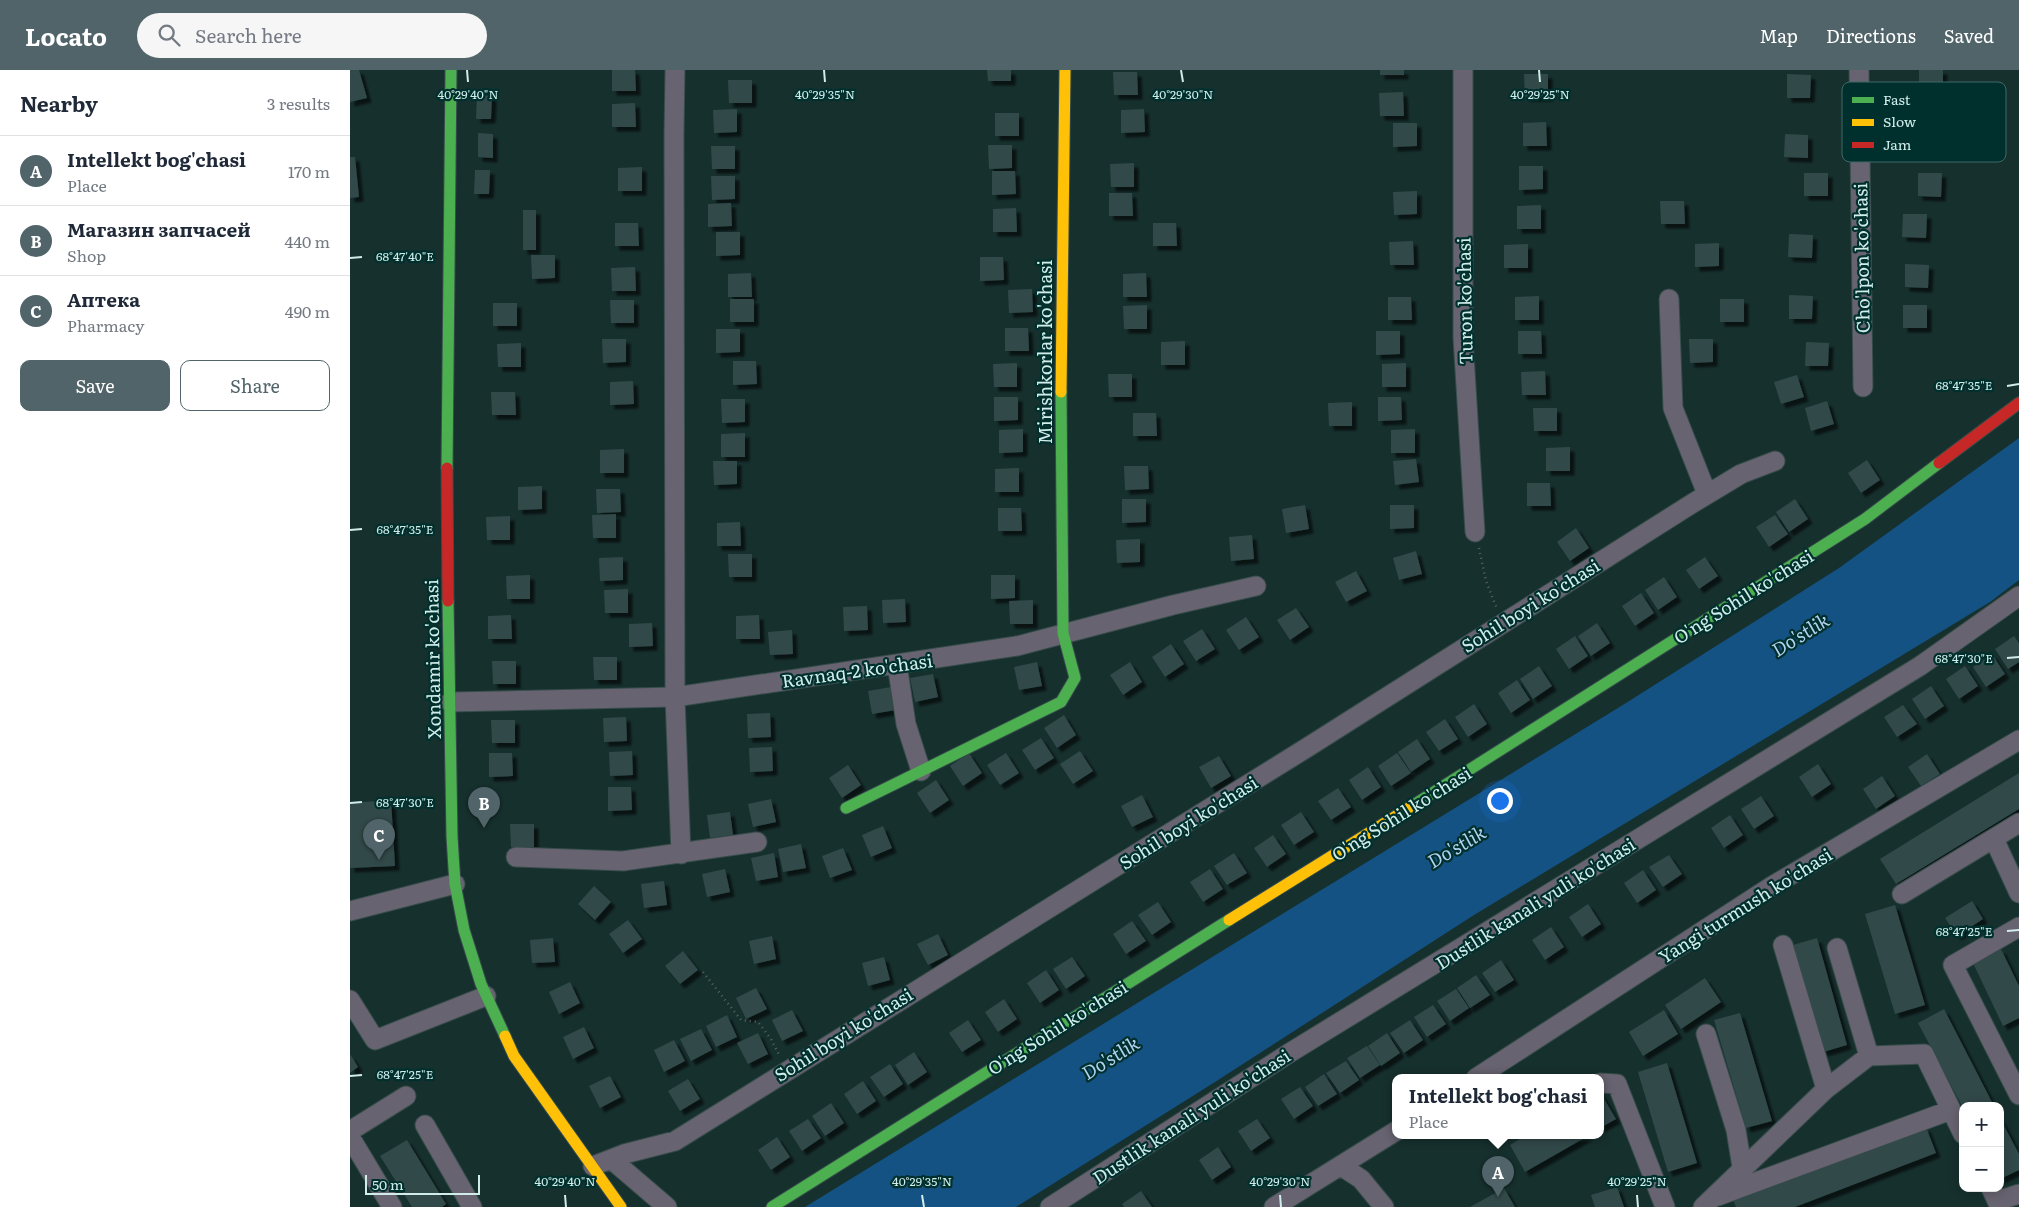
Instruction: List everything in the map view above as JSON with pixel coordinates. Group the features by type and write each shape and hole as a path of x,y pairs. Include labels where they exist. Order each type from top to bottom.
{"street":[{"name":"Xondamir ko'chasi","path":"451,70 447,504 455,884 464,930 481,984 514,1056 622,1206"},
{"path":"675,70 675,697 680,854"},
{"name":"Mirishkorlar ko'chasi","path":"846,808 1061,702 1074,678 1063,633 1060,409 1065,70"},
{"name":"Turon ko'chasi","path":"1463,70 1463,338 1475,532"},
{"name":"Cho'lpon ko'chasi","path":"1860,162 1863,387"},
{"path":"1669,300 1673,408 1707,494"},
{"name":"O'ng Sohil ko'chasi","path":"772,1207 1476,766 1865,519 2019,402"},
{"name":"Sohil boyi ko'chasi","path":"593,1166 675,1141 786,1070 1299,752 1707,494 1741,474 1775,461"},
{"name":"Ravnaq-2 ko'chasi","path":"450,702 675,697 1017,646 1173,604 1256,586"},
{"name":"Dustlik kanali yuli ko'chasi","path":"1050,1207 1291,1052 1920,666 2019,596"},
{"path":"896,664 906,724 921,771"},
{"name":"Yangi turmush ko'chasi","path":"1482,1074 1772,886 2019,740"},
{"path":"1902,894 2019,823"},
{"path":"1994,839 2019,893"},
{"path":"516,857 623,861 757,842"},
{"path":"350,911 455,884"},
{"path":"2019,927 1953,965 2019,1095"},
{"path":"1783,945 1826,1089"},
{"path":"1837,948 1869,1056"},
{"path":"350,1000 375,1040 486,996"},
{"path":"1706,1034 1736,1130 1742,1167"},
{"path":"1714,1202 1742,1167 1826,1089 1869,1056 1924,1054 1959,1126"},
{"path":"1604,1083 1617,1084 1665,1207"},
{"path":"350,1131 406,1096"},
{"path":"1714,1202 1951,1110"},
{"path":"425,1125 472,1207"},
{"path":"1274,1207 1392,1133"},
{"path":"350,1137 392,1207"},
{"path":"611,1159 667,1207"},
{"path":"1341,1166 1361,1179 1384,1207"},
{"path":"1993,1192 1997,1201 2019,1194"}],"path":[{"path":"1475,532 1486,581 1503,622"},
{"path":"703,972 741,1020 758,1022 771,1038 786,1070"}],"water":[{"name":"Do'stlik","path":"2019,438 2019,580 1990,602 1474,915 1215,1082 1016,1207 805,1207 1626,703 1839,568"}],"building":[{"path":"350,70 359,70 367,98 350,102"},
{"path":"612,70 635,70 636,91 612,91"},
{"path":"987,70 1011,70 1011,81 988,81"},
{"path":"1380,70 1404,70 1404,75 1380,75"},
{"path":"1919,70 1943,70 1943,82 1919,82"},
{"path":"1113,72 1137,72 1138,95 1114,95"},
{"path":"1524,74 1548,74 1548,97 1525,97"},
{"path":"1787,74 1811,75 1810,98 1787,98"},
{"path":"728,80 752,80 752,103 729,103"},
{"path":"1403,92 1404,116 1380,116 1379,93"},
{"path":"477,95 492,96 491,119 476,119"},
{"path":"635,103 636,127 612,127 612,104"},
{"path":"737,109 737,132 714,133 713,110"},
{"path":"1144,109 1145,132 1121,133 1121,110"},
{"path":"995,113 1019,113 1019,136 995,136"},
{"path":"1546,122 1547,146 1523,146 1523,123"},
{"path":"1393,123 1417,123 1417,146 1393,147"},
{"path":"478,133 493,134 493,158 478,157"},
{"path":"1785,134 1808,135 1808,158 1784,157"},
{"path":"988,145 1012,145 1012,168 989,169"},
{"path":"711,146 735,146 735,169 712,169"},
{"path":"350,157 355,157 359,197 350,198"},
{"path":"1134,163 1134,187 1111,187 1110,164"},
{"path":"1519,166 1543,166 1543,189 1519,190"},
{"path":"642,167 642,191 618,191 618,168"},
{"path":"475,170 490,170 489,194 474,194"},
{"path":"992,171 1015,171 1016,194 992,195"},
{"path":"1804,173 1828,173 1828,196 1804,196"},
{"path":"1918,173 1942,173 1941,197 1918,196"},
{"path":"711,176 735,176 735,199 712,200"},
{"path":"1417,191 1417,214 1394,215 1393,192"},
{"path":"1109,193 1132,193 1133,216 1109,216"},
{"path":"1660,201 1684,201 1685,224 1661,224"},
{"path":"731,203 732,226 708,227 708,204"},
{"path":"1541,205 1541,229 1517,229 1517,206"},
{"path":"1016,208 1017,232 993,232 993,209"},
{"path":"523,210 536,210 536,250 523,250"},
{"path":"1903,214 1927,214 1926,238 1902,237"},
{"path":"615,223 638,223 639,246 615,246"},
{"path":"1153,223 1176,223 1177,246 1153,246"},
{"path":"716,232 740,232 740,255 716,256"},
{"path":"1789,234 1813,235 1812,258 1788,257"},
{"path":"1413,241 1414,265 1390,265 1389,242"},
{"path":"1719,243 1719,266 1695,267 1695,244"},
{"path":"1528,244 1528,268 1504,268 1504,245"},
{"path":"531,255 555,255 555,278 532,279"},
{"path":"980,257 1003,257 1004,280 980,281"},
{"path":"1905,264 1929,265 1928,288 1905,287"},
{"path":"635,267 636,291 612,291 611,268"},
{"path":"751,273 752,297 728,297 728,274"},
{"path":"1146,273 1147,297 1123,297 1123,274"},
{"path":"1032,289 1033,312 1009,313 1008,290"},
{"path":"1789,295 1813,296 1812,319 1789,319"},
{"path":"1539,296 1539,320 1515,320 1515,297"},
{"path":"1388,297 1411,297 1412,320 1388,320"},
{"path":"730,299 754,299 754,322 730,322"},
{"path":"1720,299 1744,299 1744,322 1720,322"},
{"path":"610,300 634,300 634,323 611,323"},
{"path":"493,303 517,303 517,326 493,326"},
{"path":"1147,305 1147,329 1124,329 1123,306"},
{"path":"1903,305 1927,305 1927,328 1903,328"},
{"path":"1005,328 1028,328 1029,351 1005,351"},
{"path":"716,329 740,329 740,352 716,353"},
{"path":"1376,331 1400,331 1400,354 1376,355"},
{"path":"1518,331 1541,331 1542,354 1518,354"},
{"path":"602,339 626,339 626,362 603,363"},
{"path":"1689,339 1713,339 1713,362 1690,363"},
{"path":"1185,341 1185,365 1161,365 1161,342"},
{"path":"1806,342 1829,343 1828,366 1805,366"},
{"path":"521,343 521,367 498,367 497,344"},
{"path":"733,361 756,361 757,384 733,385"},
{"path":"1017,363 1017,387 994,387 993,364"},
{"path":"1406,363 1406,387 1382,387 1382,364"},
{"path":"1545,371 1546,395 1522,395 1521,372"},
{"path":"1108,374 1132,374 1132,397 1109,397"},
{"path":"1797,375 1804,397 1781,404 1774,382"},
{"path":"633,381 634,404 610,405 610,382"},
{"path":"491,392 515,392 516,415 492,415"},
{"path":"994,397 1018,397 1018,420 994,421"},
{"path":"1378,397 1401,397 1402,420 1378,421"},
{"path":"721,399 745,399 745,422 722,423"},
{"path":"1827,401 1834,424 1811,431 1805,408"},
{"path":"1352,402 1352,426 1329,426 1328,403"},
{"path":"1533,408 1557,408 1557,431 1534,431"},
{"path":"1133,413 1156,413 1157,436 1133,436"},
{"path":"1023,429 1023,452 999,453 999,430"},
{"path":"1415,429 1415,453 1391,453 1391,430"},
{"path":"745,433 745,457 721,457 721,434"},
{"path":"1570,447 1570,471 1546,471 1546,448"},
{"path":"624,449 624,473 600,473 600,450"},
{"path":"1416,459 1419,482 1395,485 1393,461"},
{"path":"1867,460 1880,480 1861,493 1848,473"},
{"path":"713,461 737,461 737,484 714,485"},
{"path":"1124,466 1148,466 1149,489 1125,490"},
{"path":"1019,468 1019,492 995,492 995,469"},
{"path":"1527,483 1550,483 1551,506 1527,506"},
{"path":"542,486 542,509 518,510 518,487"},
{"path":"596,489 620,489 621,512 597,513"},
{"path":"1122,499 1146,499 1146,522 1122,523"},
{"path":"1795,499 1808,519 1789,532 1776,512"},
{"path":"1305,505 1309,529 1286,533 1282,509"},
{"path":"1390,505 1414,505 1414,528 1390,529"},
{"path":"998,508 1021,508 1022,531 998,531"},
{"path":"616,514 616,538 593,538 592,515"},
{"path":"1775,515 1788,534 1769,547 1756,527"},
{"path":"510,516 510,540 487,540 486,517"},
{"path":"740,522 741,546 717,546 717,523"},
{"path":"1576,528 1589,548 1570,561 1557,542"},
{"path":"1252,535 1254,559 1231,561 1229,537"},
{"path":"1140,539 1140,562 1117,563 1116,540"},
{"path":"1416,551 1422,574 1399,580 1393,558"},
{"path":"728,554 752,554 752,577 729,577"},
{"path":"623,557 623,580 600,581 599,558"},
{"path":"1705,557 1718,576 1699,589 1686,570"},
{"path":"1356,571 1367,591 1346,602 1335,582"},
{"path":"530,575 530,599 507,599 506,576"},
{"path":"991,575 1015,575 1015,598 991,599"},
{"path":"1664,577 1677,597 1658,610 1645,590"},
{"path":"628,589 628,613 605,613 604,590"},
{"path":"1641,593 1654,613 1635,626 1622,606"},
{"path":"905,599 906,622 883,623 882,600"},
{"path":"1033,600 1033,624 1010,624 1009,601"},
{"path":"867,606 868,630 844,631 843,607"},
{"path":"1296,608 1309,627 1290,640 1277,620"},
{"path":"511,615 512,639 488,639 488,616"},
{"path":"759,615 760,639 736,639 736,616"},
{"path":"1246,617 1259,637 1239,650 1226,630"},
{"path":"652,623 653,646 629,647 629,624"},
{"path":"1597,623 1610,643 1591,656 1578,636"},
{"path":"1202,629 1215,649 1196,661 1183,641"},
{"path":"792,630 793,654 770,655 768,632"},
{"path":"1575,636 1588,656 1569,669 1556,649"},
{"path":"2014,636 2019,643 2019,662 2008,669 1995,649"},
{"path":"1171,644 1184,664 1165,677 1152,657"},
{"path":"1992,654 2005,674 1986,687 1973,667"},
{"path":"593,657 617,657 617,680 594,680"},
{"path":"492,661 516,661 516,684 493,684"},
{"path":"1037,662 1042,686 1019,690 1014,667"},
{"path":"1130,662 1142,682 1123,695 1110,675"},
{"path":"1539,666 1552,686 1533,699 1520,679"},
{"path":"1965,666 1978,686 1959,699 1946,679"},
{"path":"933,674 938,697 915,702 910,678"},
{"path":"1517,680 1530,700 1511,713 1498,693"},
{"path":"1931,686 1944,706 1925,719 1912,699"},
{"path":"891,687 896,710 872,714 868,691"},
{"path":"1474,704 1487,724 1468,737 1455,717"},
{"path":"1903,705 1917,724 1897,737 1884,717"},
{"path":"770,713 771,737 748,738 747,714"},
{"path":"1064,715 1076,735 1057,748 1044,728"},
{"path":"626,717 627,741 604,742 603,718"},
{"path":"1445,719 1458,739 1439,751 1426,732"},
{"path":"491,720 515,720 515,743 492,743"},
{"path":"1041,738 1054,758 1035,770 1022,750"},
{"path":"1417,739 1430,759 1411,772 1398,752"},
{"path":"772,747 773,771 750,772 749,748"},
{"path":"632,751 633,775 610,776 609,752"},
{"path":"1080,751 1093,771 1073,784 1060,764"},
{"path":"489,753 512,753 513,776 489,777"},
{"path":"969,753 982,773 963,786 950,766"},
{"path":"1006,753 1019,773 1000,785 987,765"},
{"path":"1397,753 1411,773 1391,786 1378,766"},
{"path":"1927,754 1940,774 1921,786 1908,767"},
{"path":"1219,756 1231,776 1211,788 1199,767"},
{"path":"1818,764 1831,784 1812,797 1799,777"},
{"path":"848,765 861,785 842,798 829,778"},
{"path":"1368,767 1381,787 1362,800 1349,780"},
{"path":"2019,773 2019,809 1896,884 1880,859"},
{"path":"1882,776 1895,796 1876,809 1863,789"},
{"path":"936,780 949,800 930,813 917,793"},
{"path":"608,787 631,787 632,810 608,811"},
{"path":"1338,788 1351,807 1331,820 1318,801"},
{"path":"1142,795 1153,817 1132,827 1121,806"},
{"path":"1761,796 1774,816 1754,829 1741,809"},
{"path":"771,799 776,822 753,827 748,804"},
{"path":"391,800 395,866 350,868 350,803"},
{"path":"730,812 733,835 710,838 707,815"},
{"path":"1301,812 1314,832 1294,845 1281,825"},
{"path":"1730,815 1743,835 1724,848 1711,828"},
{"path":"510,824 534,824 534,847 511,847"},
{"path":"883,826 892,848 871,857 862,835"},
{"path":"1273,835 1286,854 1267,867 1254,848"},
{"path":"801,844 806,868 783,872 778,849"},
{"path":"843,848 852,870 830,878 822,856"},
{"path":"774,853 778,877 756,881 751,858"},
{"path":"1234,853 1247,873 1227,885 1214,866"},
{"path":"1669,855 1682,874 1663,887 1649,867"},
{"path":"725,869 730,892 707,897 702,874"},
{"path":"1210,869 1223,889 1203,902 1190,882"},
{"path":"1643,870 1656,890 1637,903 1624,883"},
{"path":"664,881 667,905 644,908 641,884"},
{"path":"594,886 611,902 595,920 578,904"},
{"path":"1972,901 1983,919 1957,936 1945,918"},
{"path":"1158,902 1171,922 1152,935 1138,915"},
{"path":"1588,904 1601,924 1582,937 1569,917"},
{"path":"1895,905 1925,1005 1895,1014 1865,914"},
{"path":"628,920 642,939 623,953 609,934"},
{"path":"1132,921 1146,941 1126,954 1113,934"},
{"path":"1551,927 1564,947 1545,960 1532,940"},
{"path":"938,934 948,955 928,965 917,944"},
{"path":"772,936 776,959 754,964 749,941"},
{"path":"553,938 555,962 532,963 530,940"},
{"path":"1817,938 1847,1045 1823,1052 1793,945"},
{"path":"2001,949 2019,986 2019,1018 2003,1026 1973,963"},
{"path":"683,951 698,970 680,984 665,966"},
{"path":"884,957 890,980 868,986 862,963"},
{"path":"1072,957 1085,976 1066,989 1053,969"},
{"path":"1501,960 1514,980 1495,992 1482,973"},
{"path":"1046,970 1059,990 1040,1003 1027,983"},
{"path":"1476,975 1490,995 1470,1008 1457,988"},
{"path":"1705,978 1721,1002 1681,1029 1665,1005"},
{"path":"570,982 580,1003 559,1014 549,992"},
{"path":"756,988 767,1009 746,1019 736,998"},
{"path":"1456,989 1469,1008 1450,1021 1437,1001"},
{"path":"1004,999 1017,1019 998,1032 985,1012"},
{"path":"1433,1005 1446,1024 1427,1037 1414,1017"},
{"path":"1944,1009 1992,1102 1960,1102 1918,1023"},
{"path":"792,1010 803,1031 782,1041 772,1020"},
{"path":"1664,1010 1678,1034 1643,1056 1629,1032"},
{"path":"1740,1013 1772,1121 1746,1128 1714,1020"},
{"path":"727,1015 737,1037 716,1047 706,1026"},
{"path":"968,1020 981,1040 962,1052 949,1033"},
{"path":"1410,1020 1423,1040 1404,1053 1390,1033"},
{"path":"584,1027 594,1048 573,1059 563,1037"},
{"path":"701,1029 712,1050 691,1061 680,1039"},
{"path":"758,1033 768,1054 748,1064 737,1043"},
{"path":"1387,1033 1400,1053 1381,1066 1368,1046"},
{"path":"674,1040 685,1061 664,1072 654,1050"},
{"path":"1367,1046 1380,1065 1360,1078 1347,1058"},
{"path":"914,1052 927,1072 908,1085 895,1065"},
{"path":"350,1054 358,1067 350,1073"},
{"path":"1346,1061 1359,1080 1340,1093 1326,1073"},
{"path":"1667,1063 1697,1163 1668,1172 1638,1072"},
{"path":"890,1064 903,1084 884,1097 870,1077"},
{"path":"1324,1074 1337,1094 1318,1106 1305,1087"},
{"path":"610,1076 621,1097 600,1108 589,1086"},
{"path":"688,1079 700,1099 680,1111 668,1091"},
{"path":"863,1081 876,1101 857,1114 844,1094"},
{"path":"1300,1087 1313,1106 1294,1119 1281,1099"},
{"path":"1604,1099 1616,1119 1604,1126"},
{"path":"831,1103 844,1123 825,1136 812,1116"},
{"path":"808,1119 821,1138 802,1151 789,1131"},
{"path":"1257,1119 1270,1138 1251,1151 1238,1131"},
{"path":"2004,1126 2019,1154 2019,1170 2004,1177"},
{"path":"1926,1127 1936,1153 1795,1207 1736,1207 1733,1200"},
{"path":"777,1137 790,1157 771,1170 758,1150"},
{"path":"1520,1139 1583,1139 1525,1172 1510,1145"},
{"path":"407,1140 446,1204 442,1207 412,1207 380,1156"},
{"path":"1218,1147 1231,1167 1212,1180 1199,1160"},
{"path":"1617,1187 1624,1207 1595,1207 1591,1195"},
{"path":"1504,1188 1515,1207 1470,1207"},
{"path":"1141,1191 1152,1207 1124,1207 1122,1204"}],"traffic: fast":[{"path":"447,468 451,70"},
{"path":"846,808 1061,702 1075,678 1063,633 1061,392"},
{"path":"1412,806 1865,519 1939,463"},
{"path":"448,601 452,837 455,884 464,930 481,984 505,1036"},
{"path":"772,1207 1229,920"}],"traffic: slow":[{"path":"1061,392 1065,70"},
{"path":"1229,920 1412,806"},
{"path":"505,1036 514,1056 621,1207"}],"traffic: jam":[{"path":"1939,463 2019,403"},
{"path":"447,468 448,601"}],"place":[{"name":"Магазин запчасей","path":"484,828"},
{"name":"Аптека","path":"379,860"},
{"name":"Intellekt bog'chasi","path":"1498,1197"}]}
